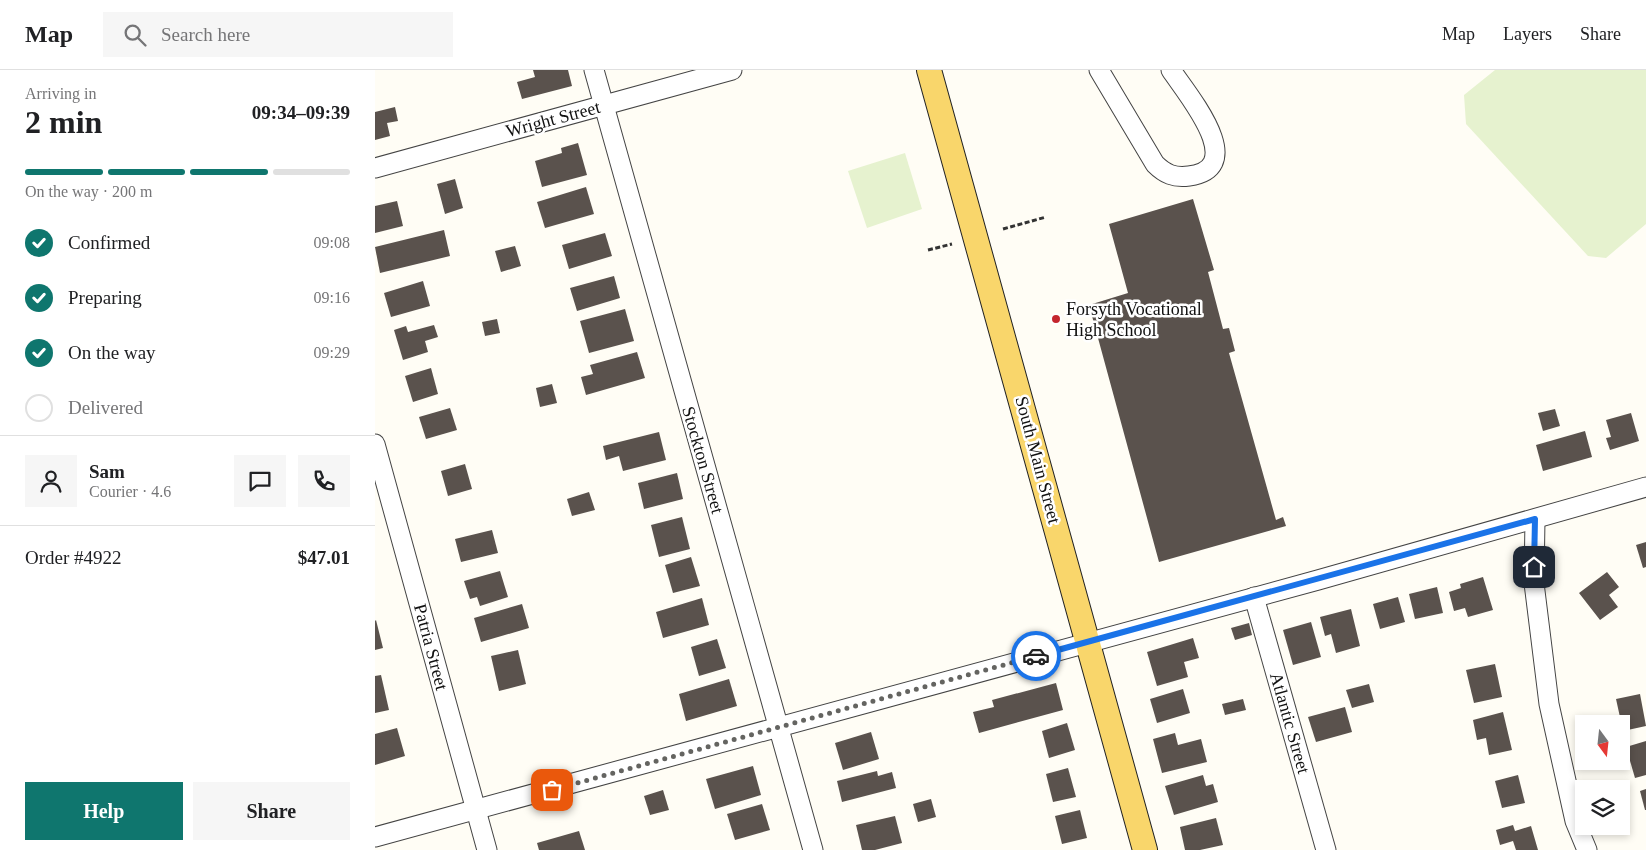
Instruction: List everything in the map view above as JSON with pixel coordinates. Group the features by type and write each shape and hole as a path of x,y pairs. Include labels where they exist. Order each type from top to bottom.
{"main road":[{"name":"South Main Street","path":"929,70 1145,850"}],"street":[{"name":"Stockton Street","path":"594,70 813,850"},
{"name":"Wright Street","path":"375,168 732,70"},
{"path":"1099,70 1155,164 1163,172 1174,176 1200,174 1215,159 1215,142 1171,70"},
{"name":"Patria Street","path":"375,444 487,850"},
{"path":"375,837 779,728 1646,487"},
{"path":"1535,519 1534,583 1549,704 1575,821 1587,850"},
{"name":"Atlantic Street","path":"1254,597 1326,850"}],"path":[{"path":"1003,229 1046,217"},
{"path":"928,250 952,244"}],"green space":[{"path":"1495,70 1646,70 1646,224 1606,258 1588,256 1466,124 1464,95"},
{"path":"905,153 922,209 867,228 848,171"}],"building":[{"path":"533,70 568,70 572,86 522,99 517,82 535,77"},
{"path":"395,107 398,121 387,123 390,136 375,140 375,112"},
{"path":"578,143 587,175 542,187 535,161 562,153 561,148"},
{"path":"455,179 463,208 445,214 437,184"},
{"path":"586,187 594,214 545,228 537,202"},
{"path":"1193,199 1214,270 1208,272 1223,329 1229,328 1235,351 1229,353 1276,520 1283,517 1286,526 1159,562 1089,305 1128,293 1109,224"},
{"path":"397,201 403,226 375,233 375,206"},
{"path":"444,230 450,256 380,273 375,247"},
{"path":"605,233 612,256 569,269 562,245"},
{"path":"515,246 521,266 501,272 495,251"},
{"path":"614,276 620,298 577,311 570,288"},
{"path":"423,281 430,306 391,317 384,293"},
{"path":"625,309 634,341 589,353 580,321"},
{"path":"497,319 500,333 485,336 482,322"},
{"path":"434,325 438,337 425,341 428,352 403,360 394,330 406,326 408,332"},
{"path":"637,352 645,378 586,395 581,377 593,374 590,365"},
{"path":"431,368 438,394 413,402 405,376"},
{"path":"552,384 557,403 540,407 536,388"},
{"path":"450,408 457,430 426,439 419,417"},
{"path":"1555,409 1560,426 1543,431 1538,413"},
{"path":"1631,413 1639,441 1610,450 1606,438 1611,437 1606,420"},
{"path":"1585,431 1592,457 1543,471 1536,445"},
{"path":"659,432 666,460 623,471 619,456 606,460 603,446"},
{"path":"465,464 472,489 448,496 441,471"},
{"path":"677,473 683,499 644,509 638,483"},
{"path":"589,492 595,510 572,516 567,499"},
{"path":"682,517 690,549 659,557 651,525"},
{"path":"492,530 498,553 461,562 455,539"},
{"path":"1646,542 1646,567 1643,568 1636,545"},
{"path":"691,557 700,586 673,593 665,565"},
{"path":"500,571 508,597 480,606 477,597 470,599 464,581"},
{"path":"1607,572 1619,587 1609,595 1618,607 1600,620 1579,593"},
{"path":"1483,577 1493,610 1468,617 1465,608 1454,611 1449,592 1461,588 1460,584"},
{"path":"1437,587 1443,613 1415,619 1409,594"},
{"path":"1398,597 1405,622 1380,629 1373,604"},
{"path":"702,598 709,625 663,638 656,612"},
{"path":"522,604 529,628 481,642 474,618"},
{"path":"1351,609 1360,646 1336,653 1331,634 1325,636 1320,617"},
{"path":"375,621 383,648 375,650"},
{"path":"1311,622 1321,657 1293,665 1283,630"},
{"path":"1249,623 1252,635 1235,640 1231,628"},
{"path":"1193,638 1199,658 1184,662 1188,677 1157,686 1147,652"},
{"path":"717,639 726,668 699,676 691,647"},
{"path":"518,650 526,684 499,691 491,656"},
{"path":"1495,664 1502,697 1474,703 1466,670"},
{"path":"381,675 389,710 375,713 375,676"},
{"path":"729,679 737,706 686,721 679,694"},
{"path":"1056,683 1063,710 979,733 973,712 994,707 992,700"},
{"path":"1369,684 1374,702 1352,708 1346,690"},
{"path":"1183,689 1190,713 1157,723 1150,699"},
{"path":"1640,694 1646,726 1630,729 1630,715 1620,715 1616,699"},
{"path":"1243,699 1246,710 1225,715 1222,704"},
{"path":"1345,707 1352,732 1316,742 1308,717"},
{"path":"1503,712 1512,750 1489,755 1486,738 1477,740 1473,720"},
{"path":"1067,723 1075,750 1049,758 1042,731"},
{"path":"397,728 405,756 375,765 375,734"},
{"path":"871,732 879,759 843,770 835,743"},
{"path":"1175,733 1178,745 1201,739 1207,762 1162,773 1153,739"},
{"path":"1646,741 1646,775 1635,778 1630,761 1630,746"},
{"path":"753,766 761,795 715,809 706,779"},
{"path":"1068,768 1076,797 1053,802 1046,774"},
{"path":"877,771 878,776 892,772 896,788 842,802 837,781"},
{"path":"1203,775 1206,786 1213,784 1218,802 1174,815 1165,786"},
{"path":"1518,775 1525,803 1502,808 1495,781"},
{"path":"1646,789 1646,810 1645,810 1640,791"},
{"path":"663,790 669,810 650,815 644,796"},
{"path":"931,799 936,817 918,822 913,804"},
{"path":"762,804 770,830 735,840 727,814"},
{"path":"1080,810 1087,838 1062,844 1055,816"},
{"path":"895,816 902,843 875,850 862,850 856,825"},
{"path":"1216,818 1223,845 1200,850 1185,850 1180,827"},
{"path":"1513,825 1515,831 1531,826 1538,850 1516,850 1513,841 1500,845 1496,830"},
{"path":"579,831 585,850 539,850 537,843"}],"way so far":[{"path":"552,790 1036,656"}],"place":[{"name":"Forsyth Vocational High School","path":"1056,319"}],"route":[{"path":"1036,656 1535,519 1534,567"}]}
